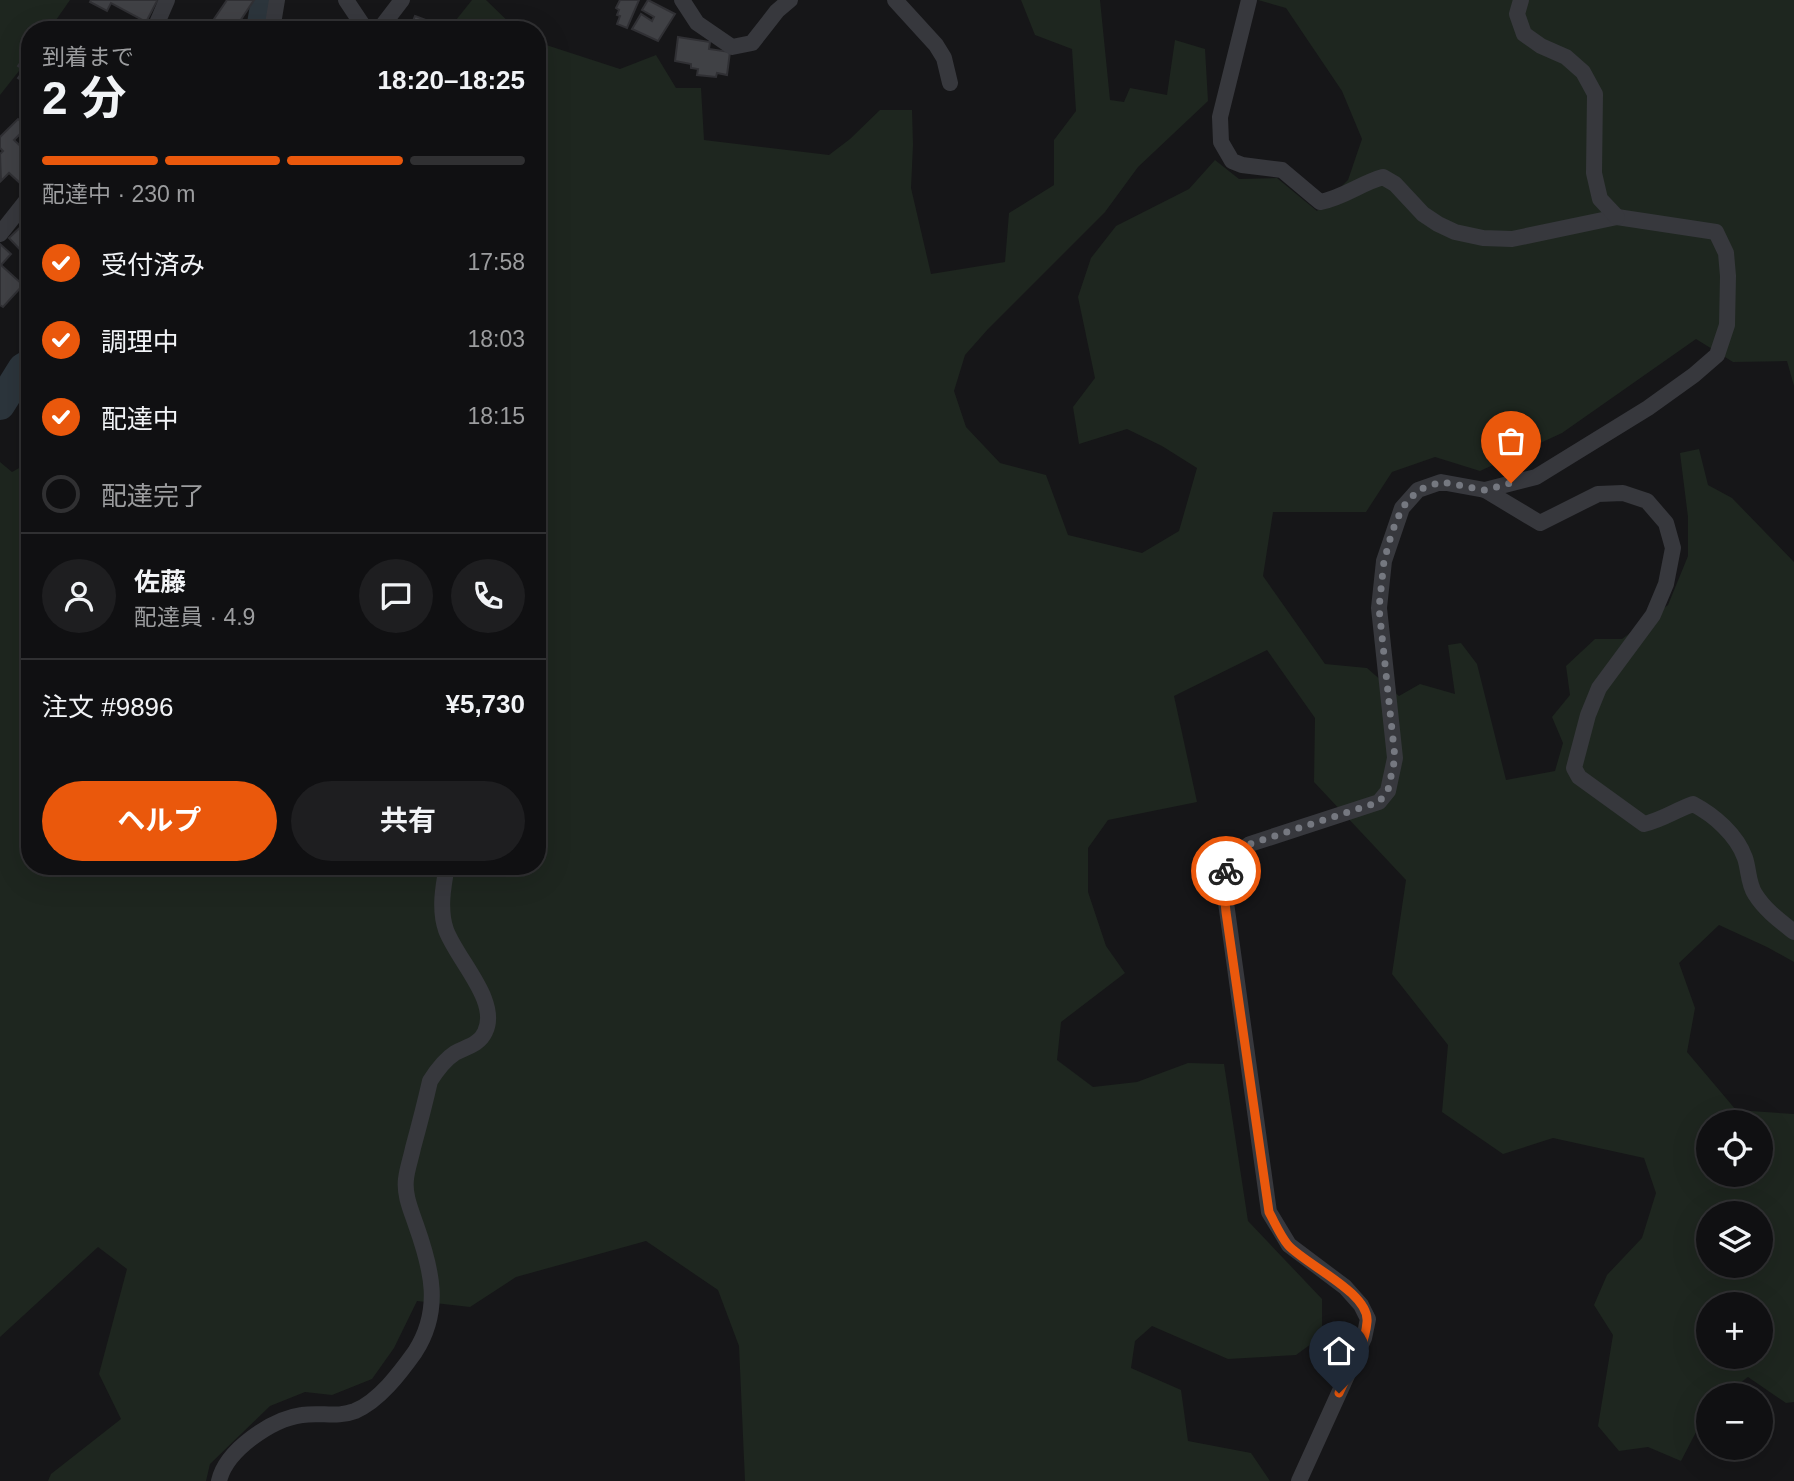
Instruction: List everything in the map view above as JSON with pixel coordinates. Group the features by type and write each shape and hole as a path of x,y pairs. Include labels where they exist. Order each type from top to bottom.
{"street":[{"path":"158,21 167,0"},
{"path":"274,21 277,0"},
{"path":"346,0 360,21"},
{"path":"386,21 401,0"},
{"path":"682,0 697,23 732,47 752,43 776,11 790,0"},
{"path":"895,0 936,45 944,58 950,83"},
{"path":"1249,0 1220,117 1221,142 1232,161 1242,165 1282,170 1320,202 1335,199 1383,177 1395,184 1423,214 1438,224 1455,232 1483,238 1512,239 1616,217 1716,232 1726,253 1728,276 1727,325 1717,355 1648,408 1536,477 1485,490"},
{"path":"1521,0 1517,14 1524,34 1541,46 1566,57 1583,72 1595,94 1594,173 1600,200 1616,217"},
{"path":"0,233 21,207"},
{"path":"1299,1481 1364,1338 1368,1319 1361,1305 1345,1287 1289,1245 1269,1212 1223,881 1227,867 1238,852 1250,844 1379,802 1388,790 1395,758 1379,608 1384,561 1392,532 1402,508 1418,490 1441,482 1485,490 1540,523 1598,494 1623,494 1647,501 1666,523 1673,548 1666,584 1653,615 1599,688 1588,715 1574,768 1579,777 1644,824 1660,820 1693,804 1709,812 1732,836 1745,858 1755,895 1769,912 1794,932"},
{"path":"219,1481 222,1470 231,1458 258,1433 278,1422 302,1415 338,1416 357,1410 375,1398 394,1379 416,1350 430,1322 433,1293 407,1200 405,1179 430,1081 439,1067 454,1054 472,1046 484,1034 489,1018 487,1003 446,929 443,899 446,875"}],"shaded area":[{"path":"0,0 70,0 55,21 21,21 21,68 0,95"},
{"path":"472,0 486,0 508,21 455,21"},
{"path":"1021,0 1100,0 1110,100 1124,102 1130,88 1167,95 1175,40 1205,49 1208,101 1138,167 1105,212 965,355 954,391 966,427 1000,463 1046,475 1068,535 1142,553 1179,531 1197,468 1162,446 1127,429 1079,444 1073,407 1095,378 1078,297 1091,258 1116,226 1189,189 1215,160 1239,179 1277,178 1317,211 1348,180 1362,139 1342,91 1286,8 1258,0 1794,0 1794,386 1787,361 1733,362 1696,339 1562,433 1480,471 1435,457 1392,472 1366,512 1273,512 1263,576 1325,664 1367,668 1399,696 1420,684 1455,694 1448,645 1461,643 1477,664 1506,780 1555,771 1563,743 1552,717 1570,695 1566,666 1595,639 1622,639 1668,605 1688,556 1688,517 1680,453 1699,449 1708,485 1732,498 1794,562 1794,962 1719,925 1679,963 1695,1008 1687,1052 1736,1110 1696,1110 1696,1187 1773,1187 1773,1113 1794,1114 1794,1402 1786,1403 1773,1394 1773,1383 1757,1383 1748,1377 1740,1383 1696,1383 1696,1432 1681,1461 1648,1447 1619,1451 1598,1426 1613,1335 1594,1305 1607,1275 1642,1238 1656,1193 1644,1158 1553,1138 1503,1154 1442,1112 1448,1045 1392,974 1406,880 1314,782 1315,718 1267,650 1174,696 1197,802 1108,820 1088,848 1088,892 1106,946 1125,973 1061,1022 1057,1060 1093,1087 1137,1082 1188,1063 1224,1064 1248,1221 1322,1299 1322,1336 1296,1355 1228,1359 1152,1326 1135,1341 1131,1368 1181,1390 1188,1441 1251,1453 1270,1481 745,1481 739,1346 718,1290 646,1241 516,1277 470,1307 417,1301 394,1348 372,1379 332,1395 305,1392 270,1406 210,1464 206,1481 48,1481 51,1474 121,1419 99,1374 127,1269 98,1247 0,1337 0,462 12,472 21,467 21,875 546,875 546,45 620,69 656,55 676,88 701,88 704,140 829,155 880,110 912,110 911,188 931,274 1005,262 1009,213 1054,185 1054,140 1076,111 1072,49 1035,35"}],"building":[{"path":"227,0 254,0 240,21 213,21"},
{"path":"620,0 639,0 627,28 617,24 620,16 617,15 619,10 616,8"},
{"path":"648,0 675,14 658,41 632,29 641,14 652,21 654,17 642,10"},
{"path":"157,1 147,21 111,3 107,11 90,2"},
{"path":"415,16 429,21 413,21"},
{"path":"678,37 710,42 709,49 730,52 727,75 697,75 698,69 691,68 691,64 675,61"},
{"path":"18,119 21,122 21,133 14,140 21,147 20,183 9,173 1,181 0,154 3,151 0,148 0,137"},
{"path":"21,227 21,251 9,238"},
{"path":"0,244 11,254 1,265 21,283 21,287 3,307 0,305"}],"waterway":[{"path":"262,21 266,0"},
{"path":"0,405 21,371"}],"way so far":[{"path":"1226,871 1238,852 1250,844 1379,802 1388,790 1395,758 1379,608 1384,561 1392,532 1402,508 1418,490 1441,482 1485,490 1511,483"}],"route":[{"path":"1226,871 1223,881 1226,912 1269,1212 1289,1245 1345,1287 1361,1305 1368,1319 1364,1338 1339,1393"}]}
